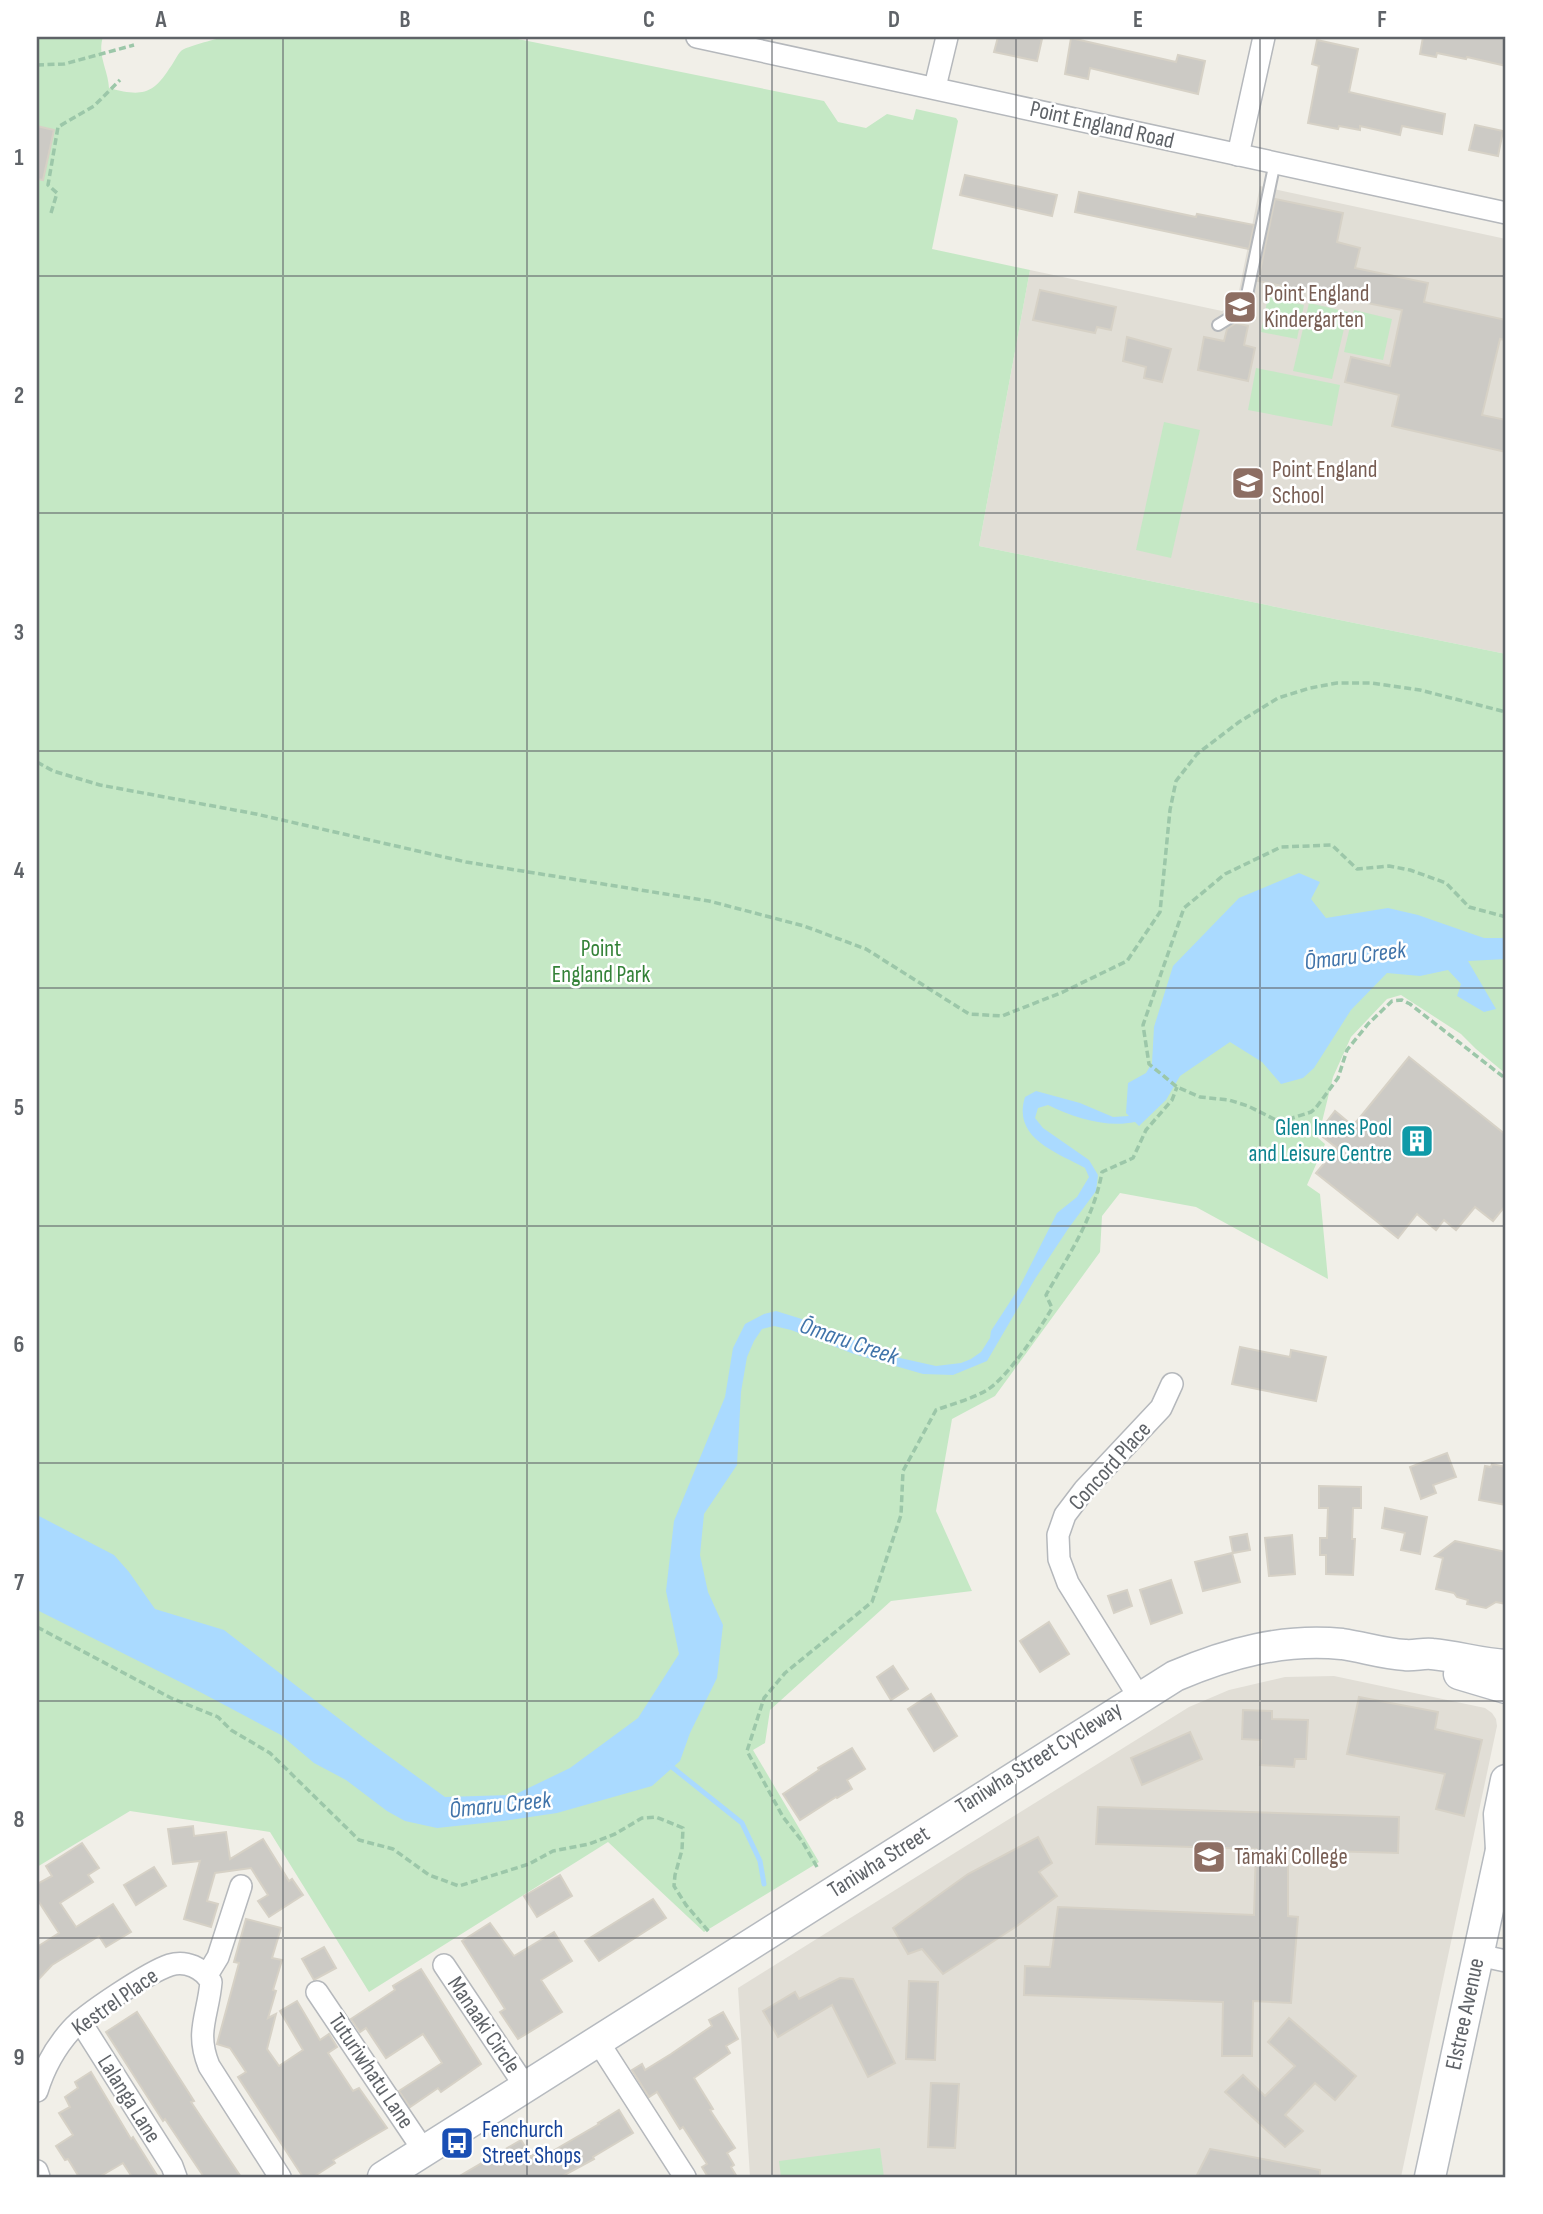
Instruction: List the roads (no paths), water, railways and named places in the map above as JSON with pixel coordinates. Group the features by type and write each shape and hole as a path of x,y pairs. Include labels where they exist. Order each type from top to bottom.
{"main road":[{"name":"Taniwha Street","path":"393,2175 424,2151 524,2086 1175,1676 1227,1656 1296,1643 1338,1644 1406,1656 1430,1653 1506,1665"},
{"name":"Taniwha Street","path":"1406,1656 1427,1667 1506,1688"},
{"name":"Elstree Avenue","path":"1430,2177 1492,1958 1503,1844 1499,1814 1506,1780"}],"street":[{"name":"Point England Road","path":"697,37 1506,213"},
{"path":"935,87 947,37"},
{"path":"1238,155 1264,37"},
{"name":"Concord Place","path":"1139,1697 1068,1583 1059,1559 1058,1535 1065,1515 1084,1490 1161,1408 1172,1384"},
{"path":"241,1886 218,1957 207,1975 211,1982 202,2024 203,2051 209,2066 280,2177"},
{"name":"Kestrel Place","path":"37,2091 52,2055 80,2021 136,1984 171,1965 185,1964 207,1975"},
{"name":"Manaaki Circle","path":"444,1965 524,2086"},
{"name":"Tuturiwhatu Lane","path":"317,1992 424,2151"},
{"name":"Lalanga Lane","path":"80,2021 172,2166 176,2177"},
{"path":"597,2040 685,2177"},
{"path":"37,2171 39,2177"}],"lane":[{"path":"1218,325 1244,309 1275,162"}],"water":[{"name":"Ōmaru Creek","path":"1299,873 1320,882 1311,899 1326,918 1388,908 1418,915 1484,938 1506,938 1506,959 1468,961 1496,1009 1484,1012 1457,996 1461,984 1448,970 1420,976 1387,973 1351,1010 1314,1068 1303,1078 1281,1084 1262,1062 1230,1042 1180,1076 1166,1100 1139,1126 1135,1122 1113,1124 1091,1121 1048,1105 1038,1108 1035,1118 1043,1128 1089,1160 1098,1175 1096,1191 1035,1279 987,1361 953,1375 923,1374 854,1354 791,1330 774,1326 762,1329 747,1357 741,1392 737,1465 704,1514 700,1555 708,1592 723,1625 717,1678 690,1733 680,1761 652,1786 557,1813 503,1821 437,1828 405,1821 346,1780 314,1763 281,1735 37,1610 37,1515 114,1555 155,1609 224,1630 445,1797 514,1795 570,1768 638,1718 679,1654 666,1591 674,1521 725,1397 733,1348 745,1324 776,1311 900,1358 936,1366 961,1363 981,1352 990,1338 991,1331 1019,1288 1057,1213 1077,1197 1089,1177 1085,1168 1039,1142 1031,1133 1025,1123 1023,1111 1025,1097 1036,1091 1080,1103 1113,1117 1129,1116 1126,1113 1128,1083 1146,1073 1152,1063 1154,1027 1173,966 1239,898"}],"waterway":[{"path":"667,1763 742,1823 760,1861 764,1884"}],"place":[{"name":"Point England Kindergarten","path":"1240,307"},
{"name":"Point England School","path":"1248,483"},
{"name":"Glen Innes Pool and Leisure Centre","path":"1417,1141"},
{"name":"Tāmaki College","path":"1209,1857"},
{"name":"Fenchurch Street Shops","path":"457,2143"}],"park label":[{"name":"Point England Park","path":"601,962"}]}
